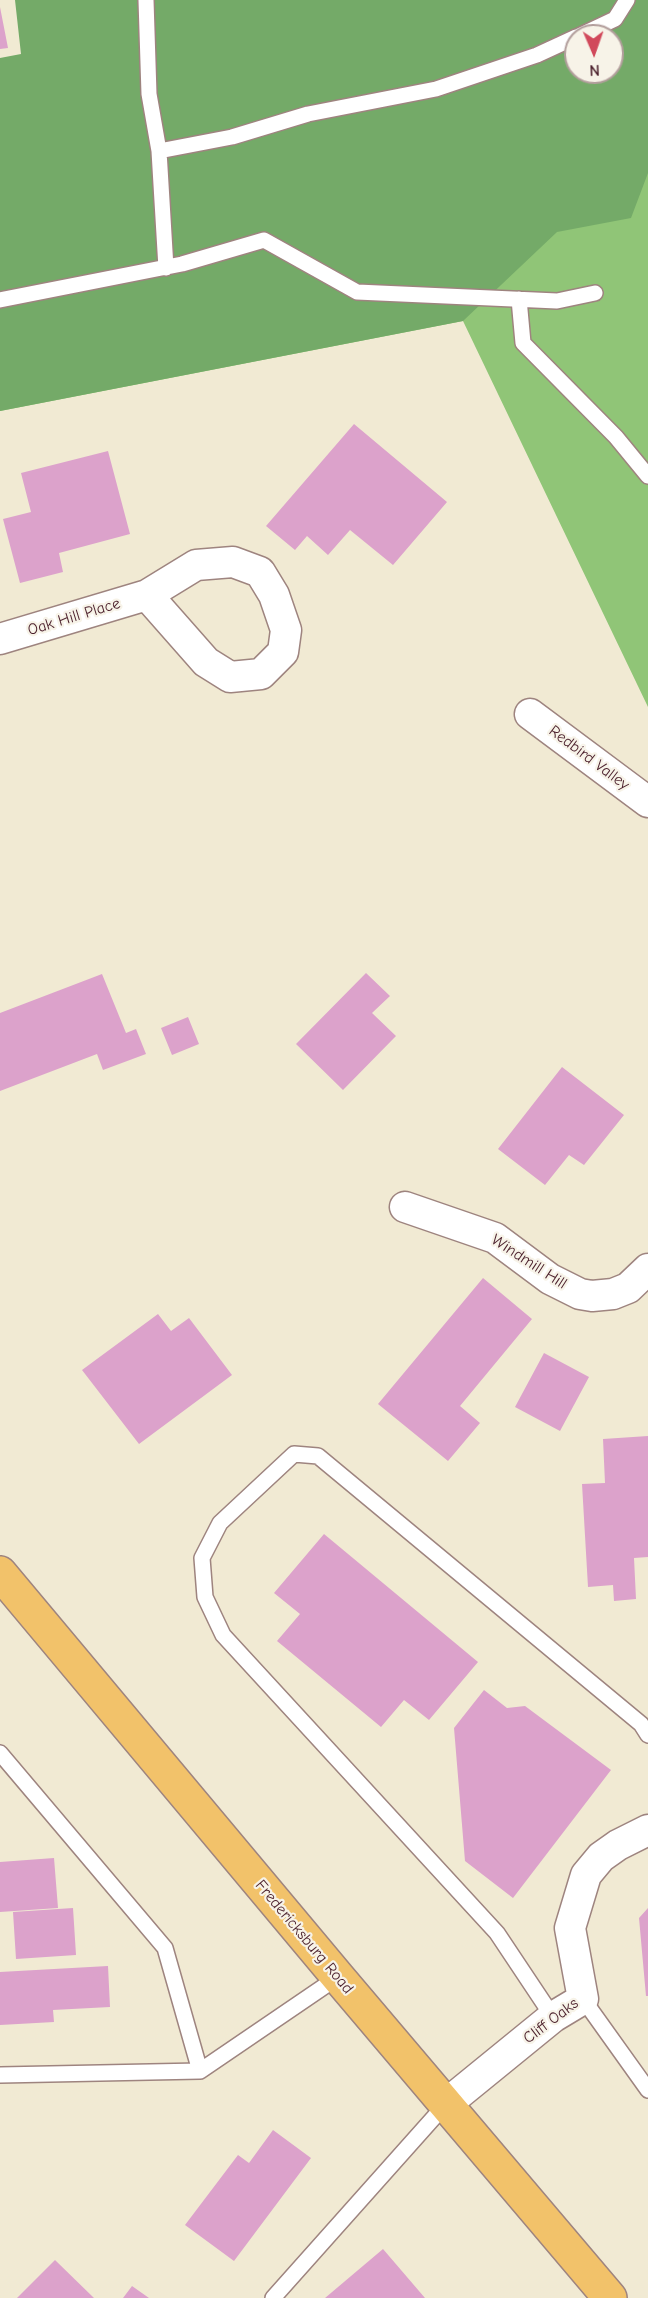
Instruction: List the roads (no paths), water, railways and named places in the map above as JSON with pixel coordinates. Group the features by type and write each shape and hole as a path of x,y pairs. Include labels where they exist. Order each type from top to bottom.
{"main road":[{"name":"Fredericksburg Road","path":"1,1578 610,2298"}],"street":[{"name":"Oak Hill Place","path":"0,639 147,595 196,565 233,562 260,572 274,595 286,630 282,652 261,674 231,677 206,662 147,595"},
{"name":"Redbird Valley","path":"530,714 648,802"},
{"name":"Windmill Hill","path":"405,1207 495,1238 550,1279 580,1294 592,1296 613,1294 628,1288 648,1269"},
{"name":"Cliff Oaks","path":"445,2105 553,2017 583,1999 570,1928 586,1875 601,1857 618,1845 648,1830"}],"lane":[{"path":"146,0 149,94 159,151 166,268"},
{"path":"604,24 615,19 627,0"},
{"path":"159,151 232,137 308,114 436,89 537,55 564,43"},
{"path":"0,300 166,268 264,240 357,292 557,301 595,293"},
{"path":"519,299 523,343 616,437 648,476"},
{"path":"553,2017 497,1933 224,1635 204,1597 202,1558 220,1523 294,1454 318,1456 640,1724 648,1735"},
{"path":"0,1753 165,1948 200,2071"},
{"path":"0,2075 200,2071 338,1977"},
{"path":"583,1999 648,2090"},
{"path":"273,2298 445,2105"}]}
